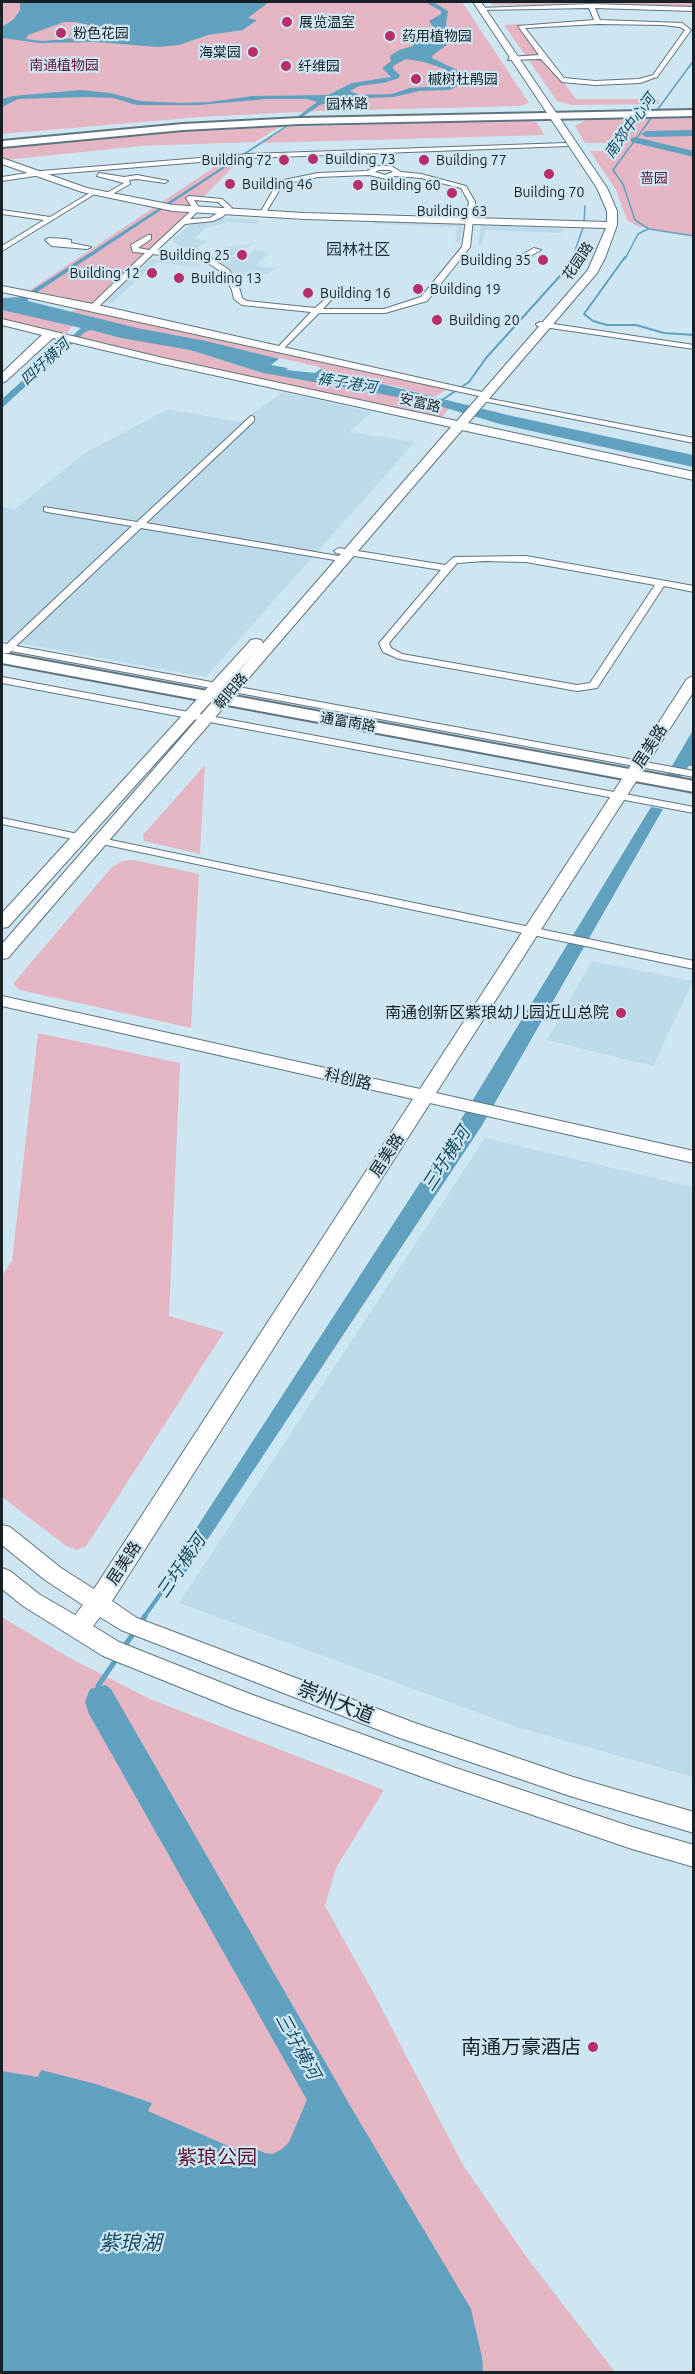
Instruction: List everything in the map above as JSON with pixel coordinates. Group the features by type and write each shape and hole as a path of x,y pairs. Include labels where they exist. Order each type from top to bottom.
{"main road":[{"name":"花园路","path":"458,421 592,271 606,247 607,225 612,211 602,188 472,2"},
{"name":"花园路","path":"479,4 513,58"},
{"name":"园林路","path":"658,111 693,108"},
{"name":"花园路","path":"550,112 566,145 597,190 607,225"},
{"name":"园林路","path":"2,139 182,122 550,112 693,113"},
{"name":"园林路","path":"2,144 298,118"},
{"path":"2,160 34,174 95,192 173,208 607,225"},
{"path":"2,289 282,348 477,399"},
{"name":"安富路","path":"2,322 458,421 693,476"},
{"path":"2,379 51,333"},
{"name":"朝阳路","path":"2,954 100,841 212,702 375,521 458,421"},
{"name":"通富南路","path":"3,651 212,702"},
{"name":"通富南路","path":"2,667 212,702 628,780 693,796"},
{"name":"居美路","path":"78,1629 98,1603 693,679"},
{"name":"朝阳路","path":"2,923 78,837 212,702"},
{"name":"通富南路","path":"628,780 693,788"},
{"name":"科创路","path":"2,1001 693,1158"},
{"name":"崇州大道","path":"2,1533 53,1574 129,1624 406,1730 573,1786 693,1822"},
{"name":"崇州大道","path":"2,1577 31,1600 111,1649 241,1701 448,1776 632,1838 693,1856"}],"street":[{"path":"479,4 693,9"},
{"path":"591,6 598,22"},
{"path":"598,22 672,24 682,25 688,30 655,76 640,81 595,83 562,80 543,57 521,26 598,22"},
{"path":"513,58 543,57"},
{"path":"2,179 34,174 249,156 566,145"},
{"path":"378,150 381,168"},
{"path":"369,173 373,169 381,168 395,169 397,174"},
{"path":"148,237 134,247 136,250 207,258 226,272 236,290 238,299 245,303 318,310 385,311 424,299 466,248 472,202 464,187 421,176 397,174 381,177 369,173 318,175 286,181 277,188 263,213"},
{"path":"99,175 126,181 107,195"},
{"path":"2,249 95,192"},
{"path":"93,307 196,209"},
{"path":"183,222 211,220 226,211"},
{"path":"2,212 50,219"},
{"path":"22,236 66,241 68,242 66,244 87,247"},
{"path":"520,258 537,250"},
{"path":"282,348 328,299"},
{"path":"544,324 693,347"},
{"path":"477,399 693,441"},
{"path":"3,651 251,419"},
{"path":"47,509 342,556 447,568"},
{"path":"661,583 592,686 577,688 399,656 387,650 384,643 454,560 526,559 661,583 693,589"},
{"path":"2,680 212,702"},
{"path":"628,780 668,770 693,774"},
{"path":"628,780 693,810"},
{"path":"2,822 78,837"},
{"path":"100,841 693,965"}],"shaded area":[{"path":"224,218 259,220 258,224 229,222 206,228 194,239 207,241 197,248 181,247 172,240 192,224"},
{"path":"374,221 463,224 460,243 455,242 457,227 374,224"},
{"path":"481,225 563,229 562,233 485,230 482,245 478,245"},
{"path":"251,244 248,248 242,247 232,257 246,258 254,250 270,252 256,266 275,268 268,274 254,276 230,273 212,258 225,247"},
{"path":"152,259 201,263 197,267 157,262 112,303 104,302"},
{"path":"283,392 372,412 349,432 415,442 206,677 2,640 2,507 15,509 85,453 168,409 240,422"},
{"name":"南通创新区紫琅幼儿园近山总院","path":"592,961 693,981 653,1066 547,1040"},
{"path":"485,1138 693,1187 693,1777 520,1728 179,1603"}],"green space":[{"name":"南通植物园","path":"2,2 462,2 529,103 520,106 318,111 200,117 2,134"},
{"path":"489,2 693,2 694,9 605,4 492,5"},
{"path":"521,24 576,99 658,99 659,104 572,105 557,101 504,25"},
{"name":"啬园","path":"693,118 693,236 637,226 627,220 616,190 590,151 612,151 608,143 585,143 575,126 587,119"},
{"path":"526,120 537,122 544,135 261,143 288,127"},
{"path":"280,127 255,142 141,146 5,160 2,157 2,149 140,134"},
{"path":"245,155 151,250 93,304 30,290 228,158"},
{"path":"81,306 447,389 435,397 394,386 315,373 69,313"},
{"path":"2,307 75,323 66,334 2,319"},
{"path":"88,326 190,350 263,373 382,393 450,408 439,420 76,337"},
{"path":"205,765 200,854 144,841 143,835"},
{"path":"134,860 199,874 191,1028 20,990 13,984 111,868 122,861"},
{"path":"38,1033 180,1063 169,1316 224,1332 89,1542 77,1550 65,1545 2,1497 2,1275 12,1261"},
{"name":"紫琅公园","path":"2,1617 68,1657 150,1699 384,1790 336,1868 325,1906 372,1990 463,2165 525,2255 615,2372 2,2372"}],"water":[{"path":"20,2 269,2 248,18 257,20 243,30 208,35 179,45 158,47 96,42 39,43 2,38 2,27 14,19 20,10","holes":["64,22 94,26 106,35 43,41 26,39 28,35"]},
{"path":"425,2 433,2 448,11 444,37 447,45 432,58 463,73 467,79 461,85 449,90 419,91 394,97 342,99 320,105 28,298 28,301 137,328 206,341 512,416 693,455 693,467 500,424 426,402 263,373 190,350 121,338 91,330 85,332 2,408 2,399 81,328 2,310 2,298 22,297 284,127 317,102 307,99 267,99 199,105 137,105 113,98 86,97 18,99 2,107 2,99 81,90 110,93 140,101 180,103 209,102 252,96 328,95 352,83 391,77 382,68 391,61 390,56 399,50 413,46 416,36 432,31 434,28 429,21 441,14 441,11","holes":["406,59 445,69 456,78 451,84 410,88 392,94 359,95 350,91 359,86 399,78 400,75 393,69 393,66"]},
{"path":"693,730 693,766 672,766"},
{"path":"651,807 663,809 481,1127 186,1572 169,1582 169,1567 460,1121"},
{"name":"紫琅湖","path":"105,1685 111,1689 355,2114 471,2309 482,2357 483,2372 2,2372 2,2071 38,2077 41,2070 96,2084 152,2103 148,2111 242,2152 246,2145 273,2154 282,2149 289,2142 307,2100 89,1714 85,1702 90,1689"}],"pier":[{"path":"280,358 322,368 315,373 286,370 288,368 271,365"}],"waterway":[{"name":"南郊中心河","path":"694,60 613,170 623,184 635,220 649,229 694,236"},
{"path":"646,134 694,133"},
{"path":"635,140 694,154"},
{"path":"584,222 585,206"},
{"path":"572,259 583,228"},
{"path":"625,259 638,234 648,229"},
{"path":"439,402 469,382 486,358 569,266 573,257"},
{"path":"625,257 584,314 593,321 607,325 636,325 664,333 694,335"},
{"name":"三圩横河","path":"673,777 694,745"},
{"name":"三圩横河","path":"144,1617 171,1579"},
{"name":"三圩横河","path":"141,1622 145,1616"},
{"name":"三圩横河","path":"124,1647 135,1631"},
{"name":"三圩横河","path":"100,1689 98,1686 117,1658"}],"place":[{"name":"展览温室","path":"287,22"},
{"name":"粉色花园","path":"61,33"},
{"name":"药用植物园","path":"390,36"},
{"name":"海棠园","path":"253,52"},
{"name":"纤维园","path":"286,66"},
{"name":"槭树杜鹃园","path":"416,79"},
{"name":"Building 73","path":"313,159"},
{"name":"Building 72","path":"284,160"},
{"name":"Building 77","path":"424,160"},
{"name":"Building 70","path":"549,174"},
{"name":"Building 46","path":"230,184"},
{"name":"Building 60","path":"358,185"},
{"name":"Building 63","path":"452,193"},
{"name":"Building 25","path":"242,255"},
{"name":"Building 35","path":"543,260"},
{"name":"Building 12","path":"152,273"},
{"name":"Building 13","path":"179,278"},
{"name":"Building 19","path":"418,289"},
{"name":"Building 16","path":"308,293"},
{"name":"Building 20","path":"437,320"},
{"name":"南通创新区紫琅幼儿园近山总院","path":"621,1013"},
{"name":"南通万豪酒店","path":"593,2047"}],"district":[{"name":"园林社区","path":"358,250"}],"water label":[{"name":"四圩横河","path":"45,362"},
{"name":"裤子港河","path":"347,383"}]}
